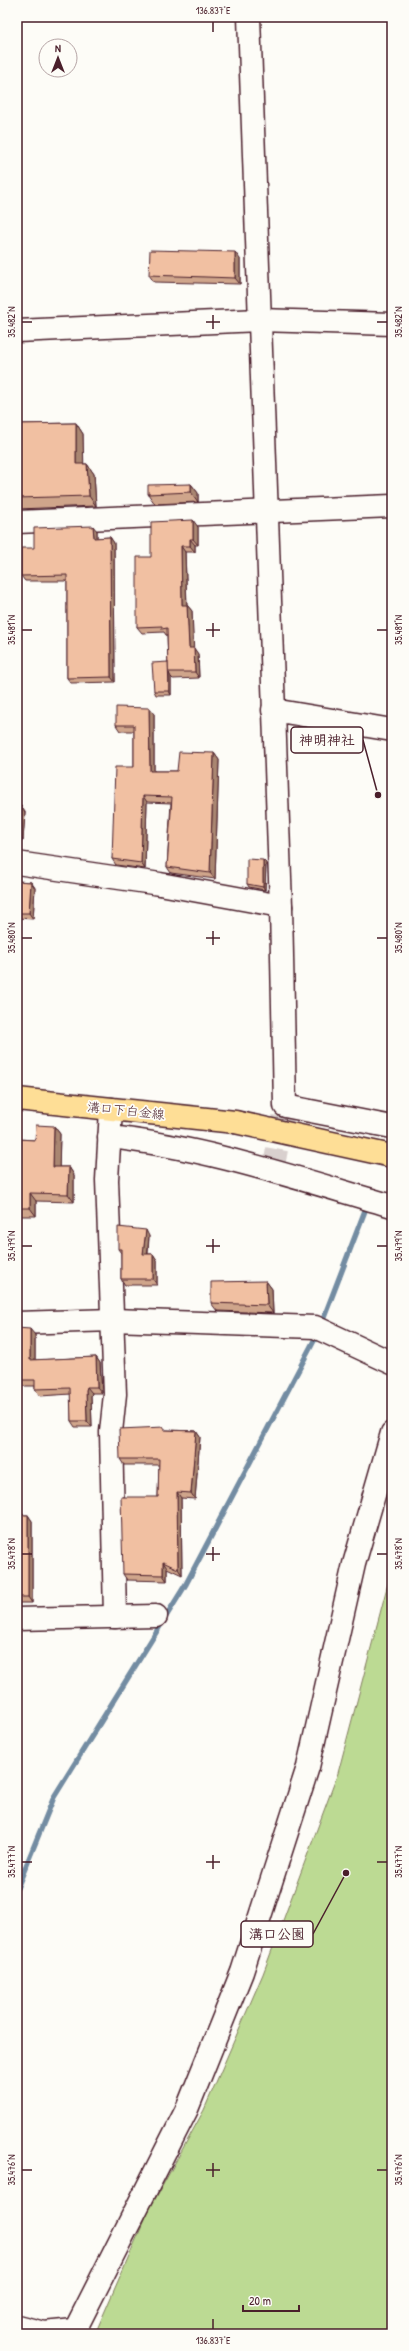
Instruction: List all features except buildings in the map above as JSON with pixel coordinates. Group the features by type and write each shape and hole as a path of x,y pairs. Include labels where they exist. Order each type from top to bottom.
{"main road":[{"name":"溝口下白金線","path":"17,1099 235,1122 392,1156"}],"street":[{"path":"249,17 265,510 281,906 285,1106 392,1127"},
{"path":"17,331 259,320 392,324"},
{"path":"17,522 265,510 392,506"},
{"path":"273,710 392,730"},
{"path":"17,863 160,884 281,906"},
{"path":"111,1109 107,1180 115,1394 111,1432 115,1617"},
{"path":"109,1137 146,1141 273,1171 392,1206"},
{"path":"17,1322 113,1320 321,1329 392,1363"},
{"path":"17,2326 44,2333 74,2332 187,2109 242,1972 308,1767 354,1564 392,1433"},
{"path":"17,1619 156,1616"}],"green space":[{"path":"392,1568 392,2334 95,2334 148,2212 204,2110 263,1974 338,1773"}],"waterway":[{"path":"321,1325 366,1208"},
{"path":"17,1888 54,1797 186,1584 318,1333"}],"tunnel":[{"path":"273,1171 285,1106"}],"place":[{"name":"神明神社","path":"378,795"},
{"name":"溝口公園","path":"346,1873"}]}
